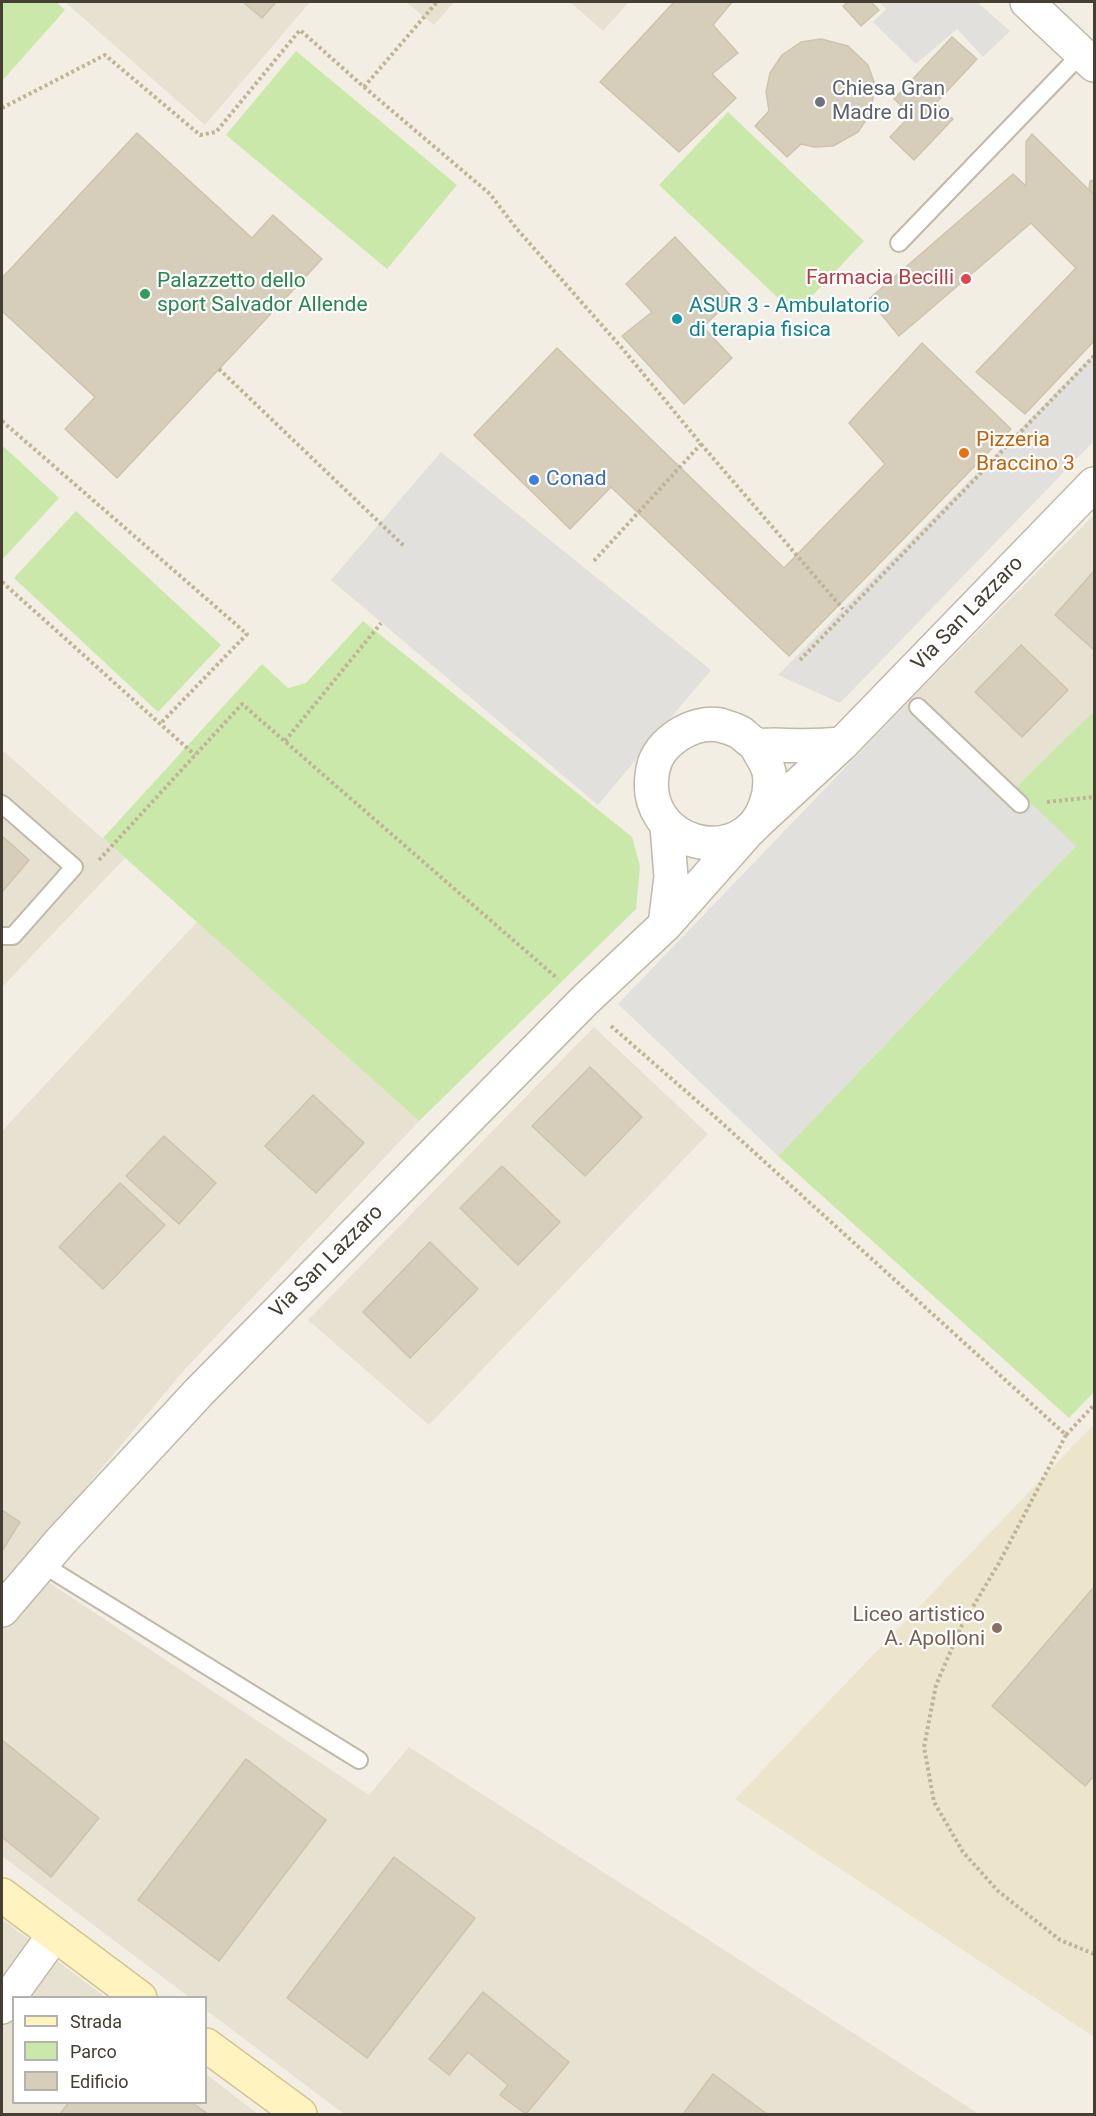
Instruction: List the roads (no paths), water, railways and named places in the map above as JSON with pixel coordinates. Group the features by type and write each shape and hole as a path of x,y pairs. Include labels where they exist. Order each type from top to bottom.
{"street":[{"path":"1027,2 1088,59"},
{"name":"Via San Lazzaro","path":"668,826 684,838 706,844 727,842 750,829 842,744 1095,484"},
{"path":"665,925 671,876 668,826 656,810 651,790 653,767 663,749 685,731 705,725 718,725 738,731 755,744 808,746 842,744"},
{"name":"Via San Lazzaro","path":"2,1610 44,1564 61,1541 199,1392 584,1001 665,925 750,829 763,814 770,791 769,770 755,744"},
{"path":"2,1895 137,1996"},
{"path":"2,2007 54,1935"},
{"path":"207,2046 300,2115"}],"lane":[{"path":"899,243 1088,59"},
{"path":"918,707 1020,804"},
{"path":"2,804 74,867 13,936 2,936"},
{"path":"44,1564 359,1761"}],"place":[{"name":"Chiesa Gran Madre di Dio","path":"820,102"},
{"name":"Farmacia Becilli","path":"966,279"},
{"name":"Palazzetto dello sport Salvador Allende","path":"145,294"},
{"name":"ASUR 3 - Ambulatorio di terapia fisica","path":"677,319"},
{"name":"Pizzeria Braccino 3","path":"964,453"},
{"name":"Conad","path":"534,480"},
{"name":"Liceo artistico A. Apolloni","path":"997,1628"}]}
